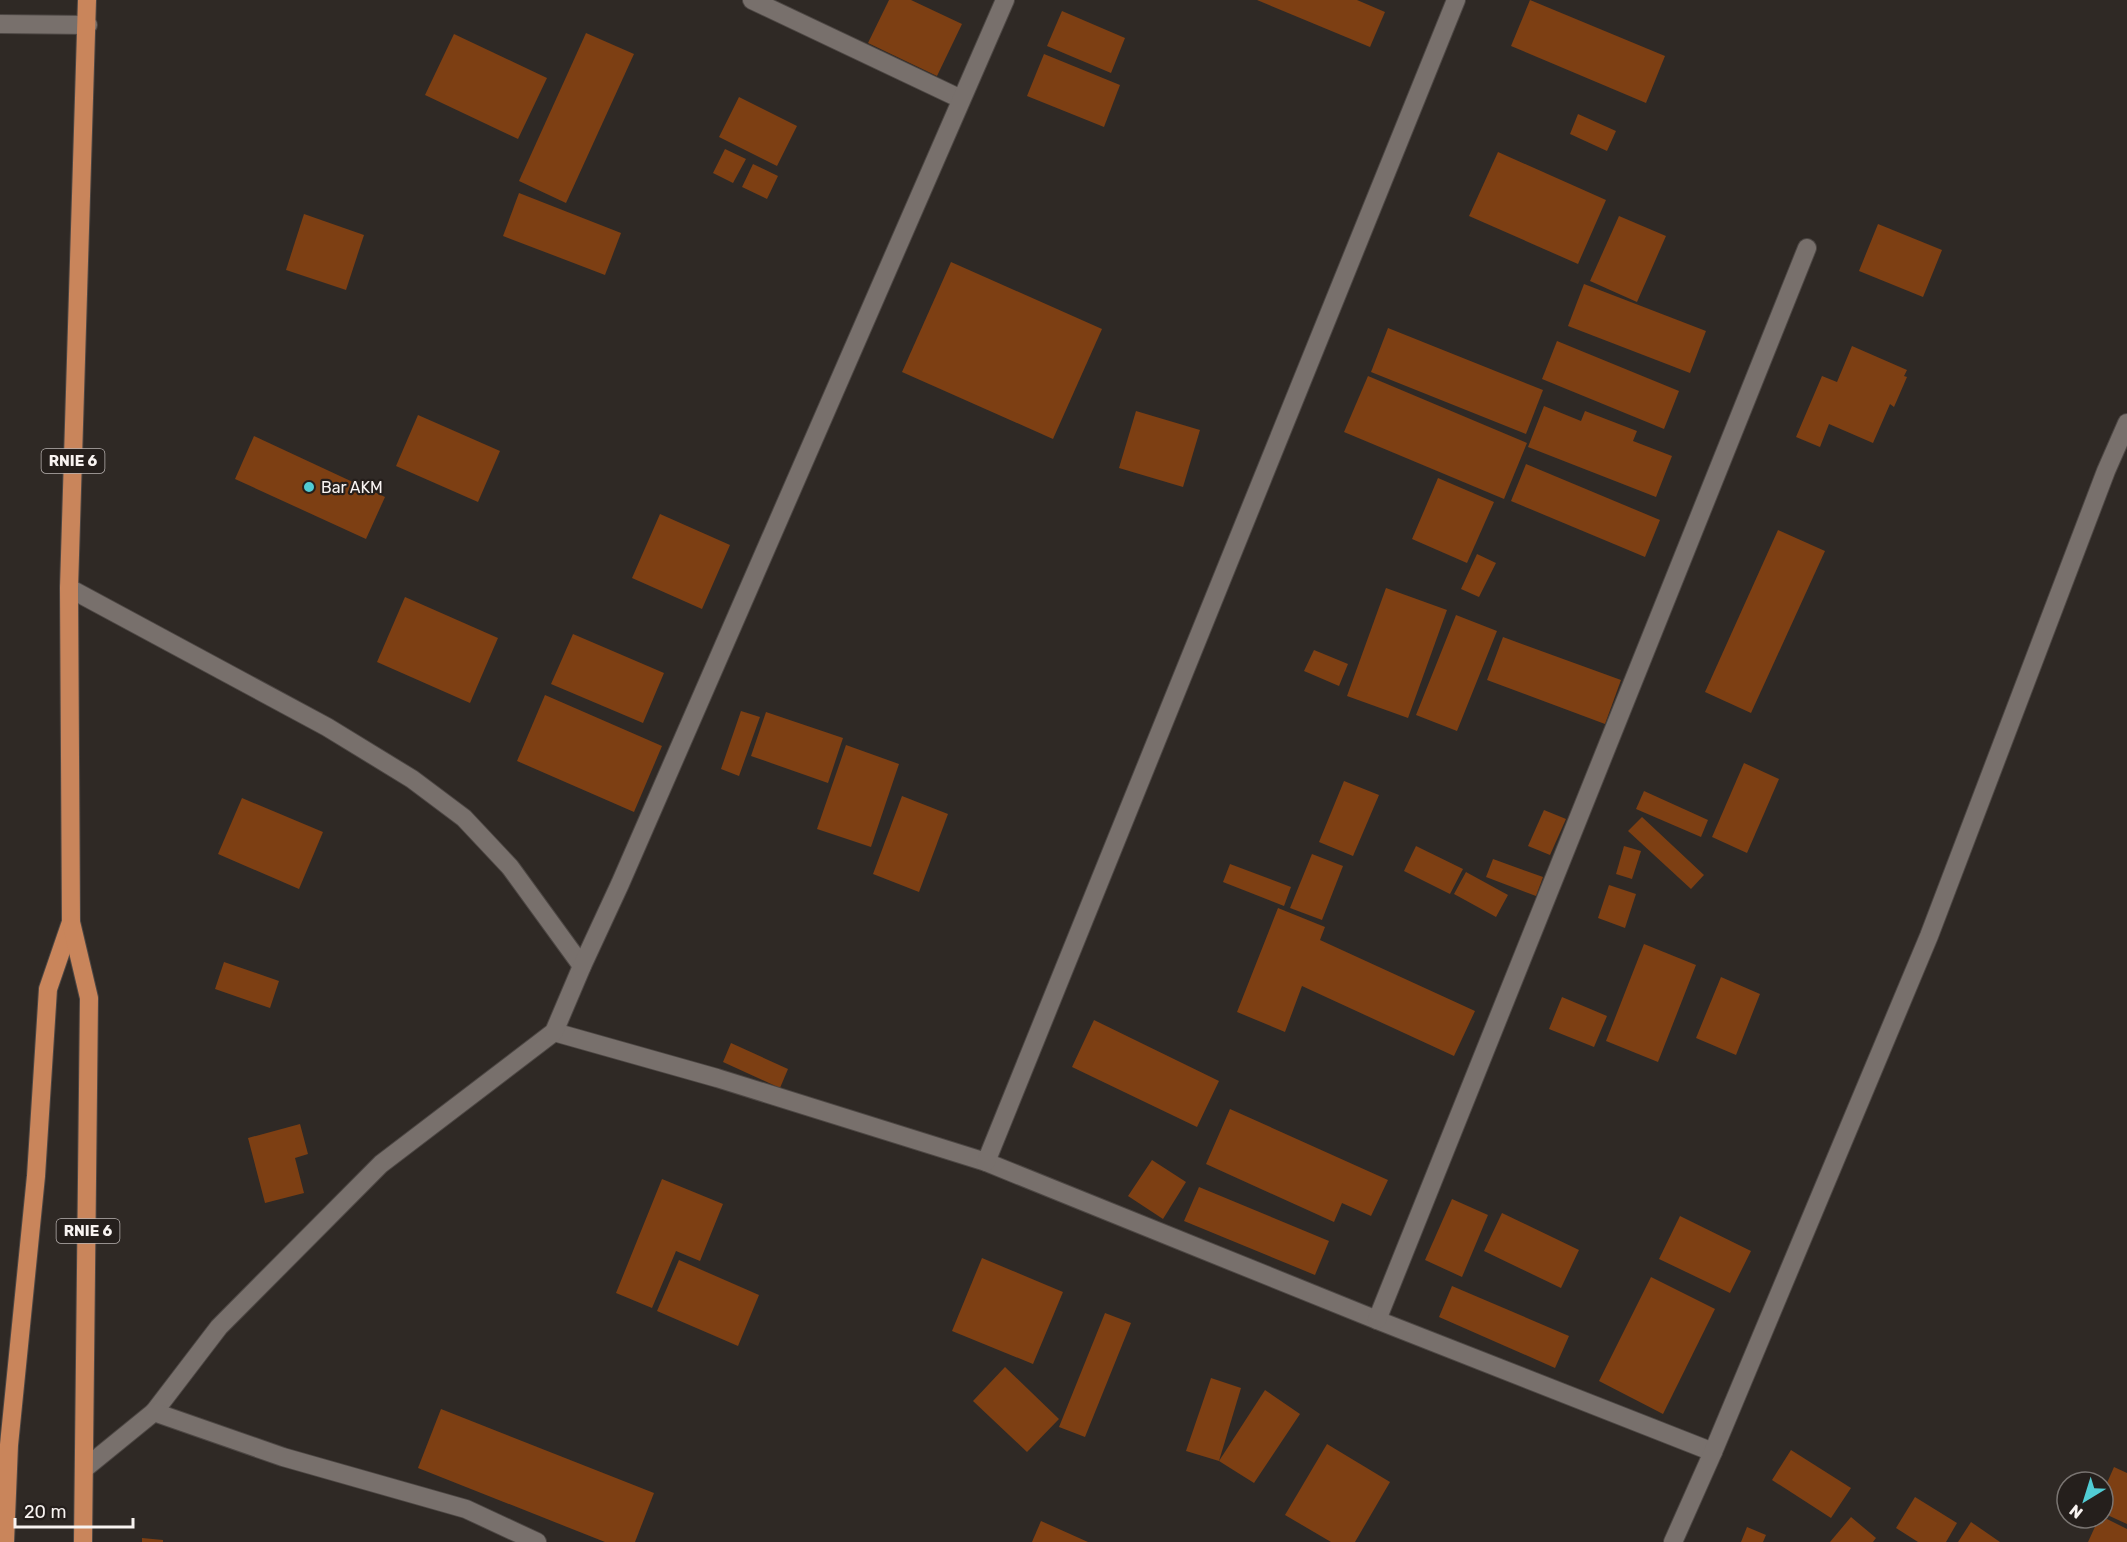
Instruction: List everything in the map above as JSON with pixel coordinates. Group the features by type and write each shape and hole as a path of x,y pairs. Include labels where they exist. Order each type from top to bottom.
{"main road":[{"name":"RNIE 6","path":"83,1542 89,998 71,922 69,588 87,0"},
{"name":"RNIE 6","path":"5,1542 5,1442 36,1176 48,989 71,922"}],"street":[{"path":"752,0 961,99"},
{"path":"84,1469 154,1412 219,1327 381,1164 554,1032 1005,0"},
{"path":"986,1162 1456,0"},
{"path":"0,24 88,25"},
{"path":"1377,1320 1807,248"},
{"path":"1672,1542 1713,1452 1929,936 2106,471 2127,423"},
{"path":"69,588 327,727 412,778 464,818 510,867 582,966"},
{"path":"554,1032 717,1078 986,1162 1377,1320 1713,1452"},
{"path":"154,1412 283,1457 466,1509 537,1542"}],"building":[{"path":"889,0 911,0 962,24 937,76 868,43"},
{"path":"1257,0 1357,0 1385,12 1370,47"},
{"path":"1530,0 1665,56 1646,103 1511,46"},
{"path":"1062,11 1125,38 1111,73 1047,46"},
{"path":"586,33 634,54 566,203 519,181"},
{"path":"454,34 547,78 518,139 425,95"},
{"path":"1044,54 1120,85 1104,127 1027,96"},
{"path":"739,97 797,126 777,166 719,137"},
{"path":"1578,114 1616,131 1607,151 1570,134"},
{"path":"725,149 746,159 733,183 713,173"},
{"path":"1498,152 1606,200 1578,264 1469,216"},
{"path":"753,164 778,176 767,199 742,187"},
{"path":"519,193 621,233 605,275 503,236"},
{"path":"304,214 364,235 346,290 286,270"},
{"path":"1619,216 1666,236 1637,302 1590,281"},
{"path":"1878,224 1942,250 1923,297 1859,271"},
{"path":"951,262 1102,329 1053,439 902,372"},
{"path":"1584,284 1706,331 1690,373 1568,326"},
{"path":"1388,328 1543,390 1526,434 1371,372"},
{"path":"1557,341 1679,391 1664,429 1542,379"},
{"path":"1852,346 1907,370 1904,376 1907,377 1894,407 1890,404 1873,443 1829,424 1820,447 1796,437 1822,376 1837,382"},
{"path":"1368,376 1527,443 1504,499 1344,432"},
{"path":"1544,406 1581,421 1585,411 1637,431 1633,441 1672,456 1656,497 1528,447"},
{"path":"1136,411 1200,430 1183,487 1119,468"},
{"path":"418,415 500,451 478,502 396,466"},
{"path":"254,436 385,497 366,539 235,479"},
{"path":"1526,464 1660,520 1645,557 1511,501"},
{"path":"1438,478 1494,502 1467,563 1412,539"},
{"path":"660,514 730,545 702,609 632,578"},
{"path":"1778,530 1825,551 1751,713 1705,692"},
{"path":"1477,554 1496,563 1479,597 1461,589"},
{"path":"1386,588 1447,610 1408,718 1347,696"},
{"path":"405,597 498,638 470,703 377,662"},
{"path":"1456,615 1497,631 1457,731 1416,715"},
{"path":"573,634 664,673 643,723 551,684"},
{"path":"1503,637 1621,680 1605,724 1487,680"},
{"path":"1314,650 1348,664 1339,686 1304,671"},
{"path":"545,695 662,746 634,812 517,761"},
{"path":"741,711 760,717 739,776 721,769"},
{"path":"766,712 843,738 828,783 751,756"},
{"path":"846,745 899,764 871,847 817,829"},
{"path":"1744,763 1779,779 1747,853 1712,837"},
{"path":"1344,781 1379,795 1353,856 1319,842"},
{"path":"1644,791 1708,820 1701,837 1636,809"},
{"path":"902,796 948,814 919,892 873,874"},
{"path":"242,798 323,832 299,889 218,854"},
{"path":"1544,810 1566,819 1550,855 1528,846"},
{"path":"1642,817 1704,875 1691,889 1628,831"},
{"path":"1416,846 1463,869 1450,894 1404,871"},
{"path":"1624,846 1641,851 1632,879 1616,874"},
{"path":"1312,854 1343,866 1322,920 1290,908"},
{"path":"1493,859 1543,877 1536,896 1486,877"},
{"path":"1230,864 1291,887 1284,906 1223,882"},
{"path":"1466,872 1508,895 1496,917 1454,894"},
{"path":"1609,885 1636,894 1625,928 1598,918"},
{"path":"1278,908 1325,927 1320,940 1475,1011 1454,1056 1302,986 1285,1032 1237,1012"},
{"path":"1644,944 1696,965 1658,1062 1606,1041"},
{"path":"224,962 279,981 270,1008 215,989"},
{"path":"1721,977 1760,994 1736,1055 1696,1038"},
{"path":"1562,997 1607,1016 1594,1047 1549,1029"},
{"path":"1094,1020 1219,1081 1197,1127 1072,1067"},
{"path":"731,1043 788,1069 780,1088 723,1062"},
{"path":"1230,1109 1388,1180 1371,1216 1342,1203 1334,1222 1206,1164"},
{"path":"300,1124 308,1154 295,1158 304,1193 265,1203 248,1138"},
{"path":"1152,1160 1186,1182 1163,1219 1128,1196"},
{"path":"662,1179 723,1204 700,1261 676,1251 652,1308 616,1293"},
{"path":"1199,1187 1329,1241 1315,1275 1184,1221"},
{"path":"1452,1199 1488,1215 1462,1277 1425,1260"},
{"path":"1502,1213 1579,1250 1561,1288 1484,1251"},
{"path":"1680,1216 1751,1251 1730,1293 1659,1259"},
{"path":"982,1258 1063,1292 1033,1364 952,1331"},
{"path":"679,1260 759,1295 738,1346 657,1311"},
{"path":"1651,1277 1715,1309 1663,1414 1599,1381"},
{"path":"1452,1286 1569,1336 1555,1368 1439,1317"},
{"path":"1105,1313 1131,1323 1085,1437 1059,1427"},
{"path":"1005,1367 1059,1419 1027,1452 973,1401"},
{"path":"1211,1378 1241,1388 1219,1461 1186,1451"},
{"path":"1265,1390 1300,1414 1254,1483 1219,1461"},
{"path":"441,1409 654,1493 635,1542 605,1542 418,1468"},
{"path":"1327,1444 1390,1482 1355,1542 1331,1542 1285,1515"},
{"path":"1791,1450 1851,1488 1831,1518 1772,1480"},
{"path":"2114,1467 2127,1473 2127,1524 2115,1518 2115,1470 2113,1470"},
{"path":"1915,1497 1957,1523 1946,1542 1918,1542 1896,1528"},
{"path":"1851,1517 1876,1538 1873,1542 1830,1542"},
{"path":"1041,1521 1088,1542 1032,1542"},
{"path":"1971,1522 2000,1542 1958,1542"},
{"path":"2115,1523 2127,1529 2127,1542 2088,1542 2094,1530 2115,1530"},
{"path":"1747,1527 1766,1535 1763,1542 1741,1542"},
{"path":"142,1538 163,1540 163,1542 142,1542"}],"place":[{"name":"Bar AKM","path":"309,487"}]}
